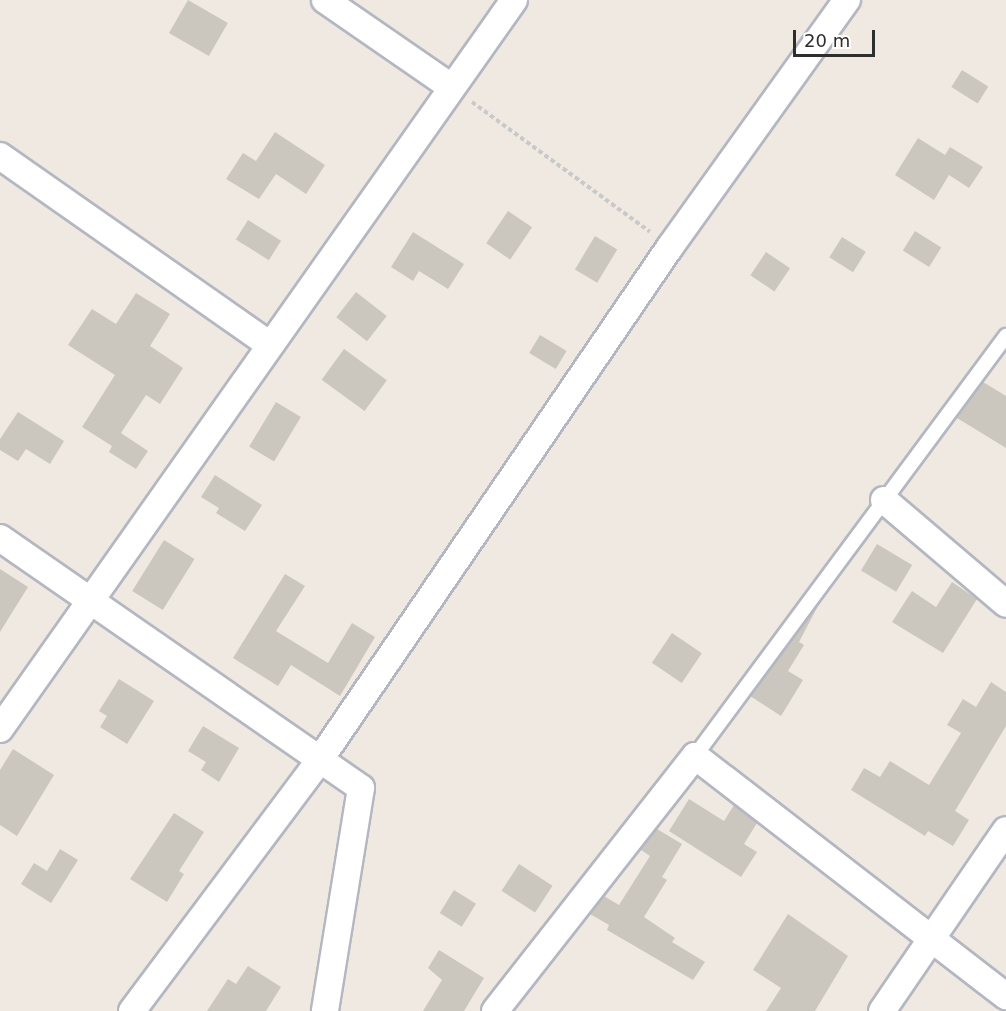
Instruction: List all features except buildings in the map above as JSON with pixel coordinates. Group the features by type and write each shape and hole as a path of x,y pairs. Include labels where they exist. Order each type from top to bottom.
{"street":[{"path":"326,0 451,87"},
{"path":"0,729 91,603 268,344 514,0"},
{"path":"132,1011 321,758 670,247 847,0"},
{"path":"0,156 268,344"},
{"path":"884,500 1006,603"},
{"path":"0,538 91,603 321,758 361,788 325,1011"},
{"path":"507,1007 694,756 1006,996"},
{"path":"882,1011 1006,830"}],"lane":[{"path":"694,756 1006,336"}],"path":[{"path":"451,87 670,247"}]}
